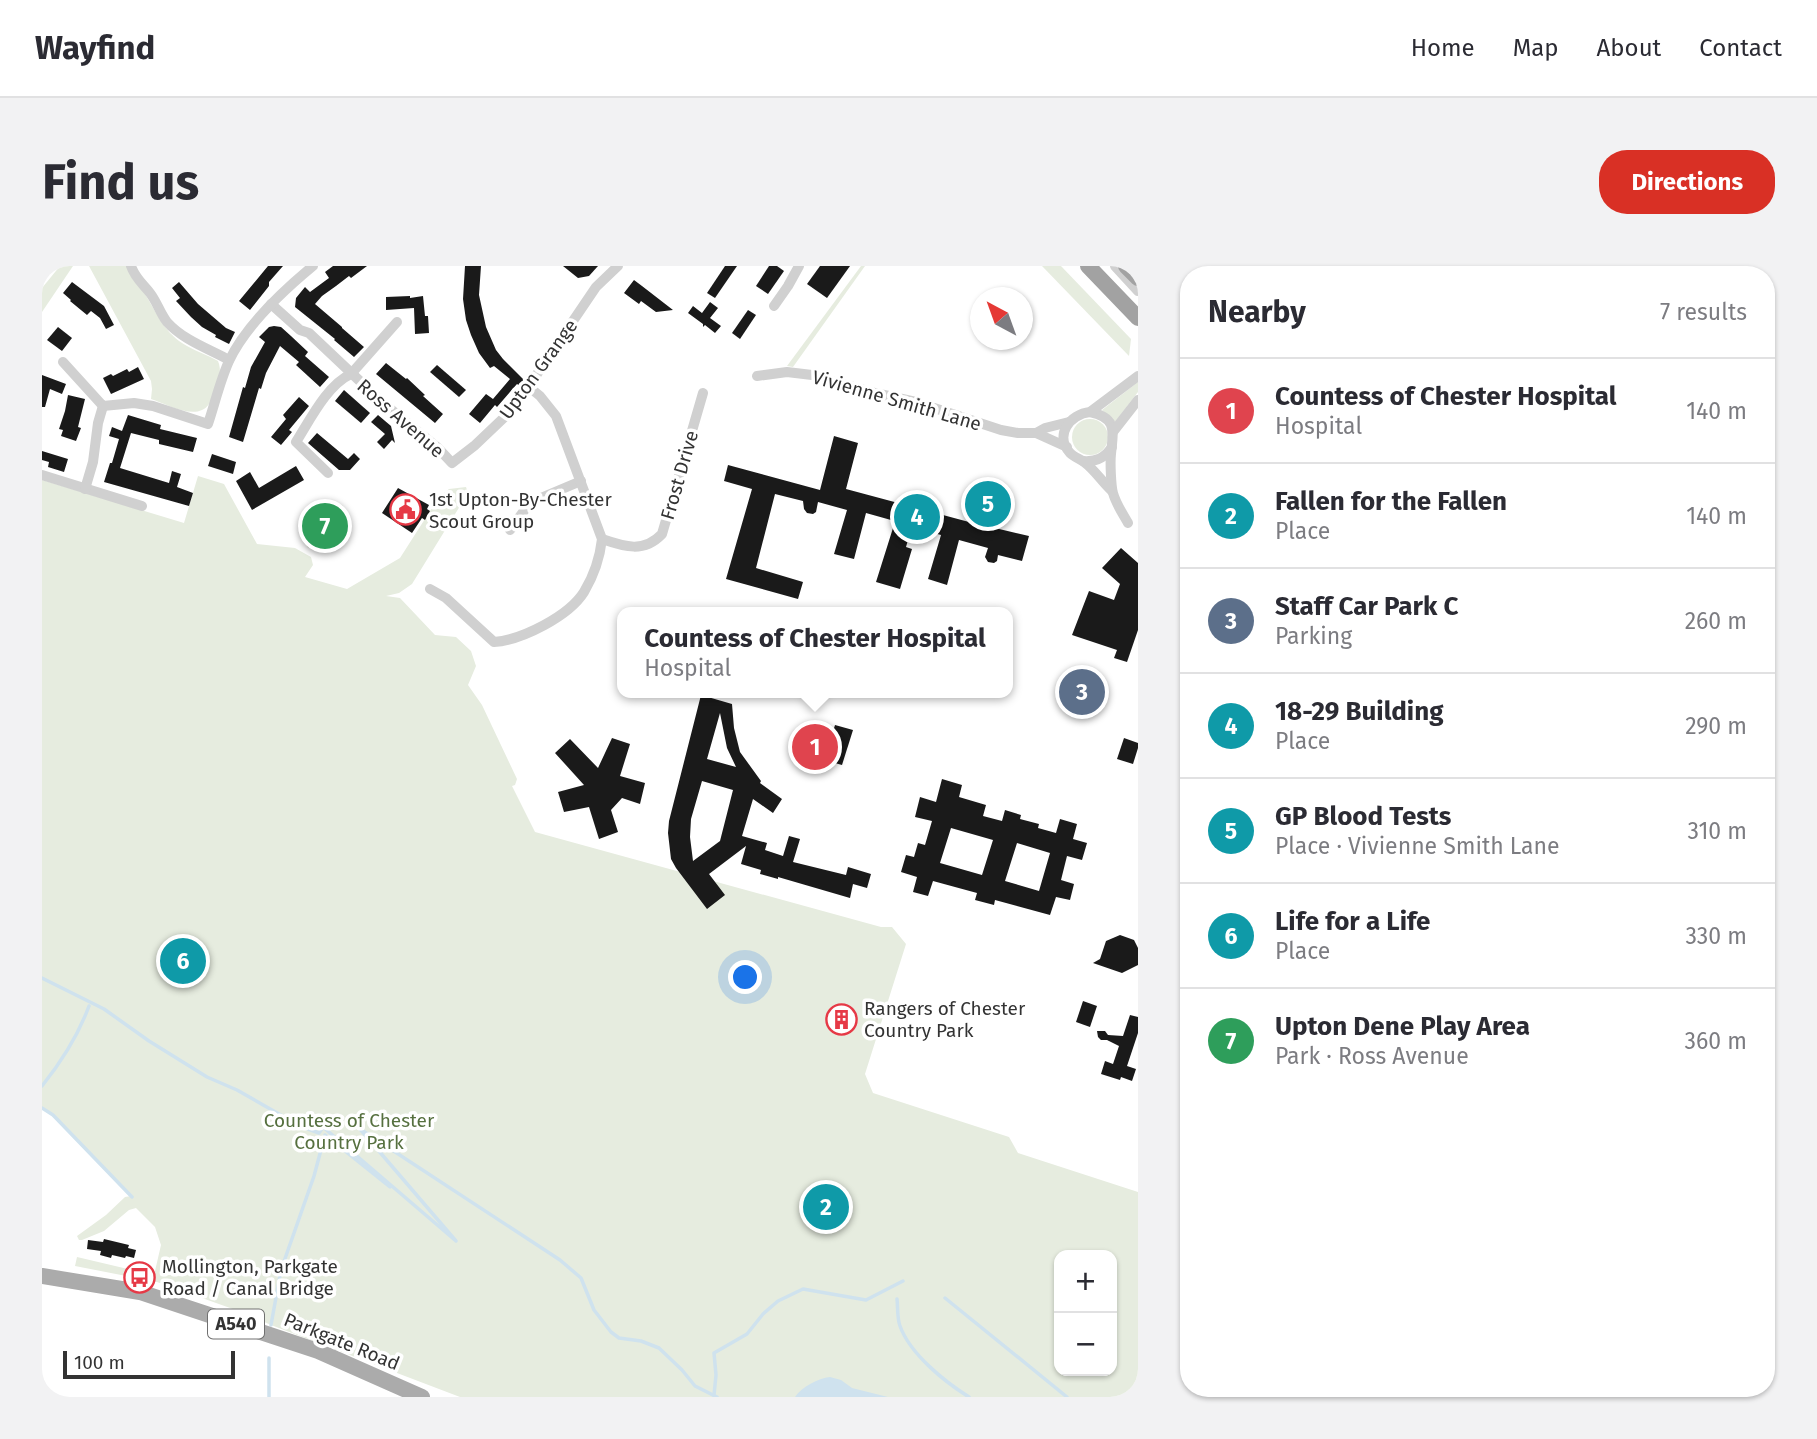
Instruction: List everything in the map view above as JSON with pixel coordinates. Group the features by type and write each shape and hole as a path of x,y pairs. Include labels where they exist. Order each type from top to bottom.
{"highway":[{"path":"1088,266 1138,317"},
{"path":"1126,266 1138,278"}],"main road":[{"name":"Parkgate Road","path":"42,1276 141,1292 318,1351 422,1397"}],"street":[{"path":"131,266 162,315 177,331 229,360"},
{"path":"103,406 134,403 153,406 208,424 229,360 254,323 313,266"},
{"name":"Upton Grange","path":"450,461 452,463 463,455 514,408 596,286 618,266"},
{"path":"774,306 789,286 799,266"},
{"path":"1115,266 1138,291"},
{"name":"Ross Avenue","path":"271,304 300,330 309,333 382,402 438,447 450,461"},
{"name":"Ross Avenue","path":"328,473 296,442 319,404 341,378 351,374 397,322"},
{"path":"79,359 66,366 103,406"},
{"name":"Vivienne Smith Lane","path":"757,376 798,372 916,402 1001,430 1036,433 1066,447"},
{"path":"1090,412 1138,376"},
{"path":"430,589 446,598 494,642 524,636 548,623 583,594 592,575 602,540 556,416 529,387"},
{"name":"Frost Drive","path":"602,540 622,546 644,546 654,542 662,534 703,393"},
{"path":"1114,432 1138,400"},
{"path":"85,489 103,406"},
{"path":"1112,446 1097,460 1076,458 1066,447 1065,430 1074,416 1082,413 1098,413 1111,424 1114,432 1111,457 1112,491"},
{"name":"Vivienne Smith Lane","path":"1036,433 1069,422"},
{"path":"1083,460 1112,491 1128,523"},
{"path":"42,475 142,506"},
{"path":"510,530 526,508 536,500 581,481"}],"green space":[{"path":"60,266 73,266 42,312 42,288"},
{"path":"89,266 127,266 162,323 173,335 187,346 218,361 219,378 211,401 204,409 190,412 151,399 151,381"},
{"path":"861,266 865,266 793,367 787,366"},
{"path":"1042,266 1061,266 1131,339 1129,356"},
{"path":"1138,382 1138,392 1115,422 1102,410"},
{"path":"1090,419 1103,424 1108,437 1103,450 1090,455 1077,450 1072,437 1077,424"},
{"name":"Countess of Chester Country Park","path":"198,476 224,484 257,544 295,548 311,557 313,565 305,577 347,589 400,558 439,497 449,489 466,487 468,493 412,584 399,593 386,596 400,598 435,635 456,637 471,651 476,666 468,685 482,705 517,779 512,786 535,832 881,927 892,927 906,944 865,1074 873,1093 1009,1137 1018,1153 1138,1192 1138,1397 460,1397 157,1282 75,1266 77,1257 149,1274 155,1271 161,1245 155,1227 136,1208 129,1210 104,1231 79,1240 77,1236 125,1197 131,1196 53,1115 42,1108 42,480 184,523"},
{"path":"342,505 352,526 308,548 298,527"}],"water":[{"path":"830,1377 841,1380 852,1388 888,1397 795,1397 811,1384"}],"building":[{"path":"268,266 283,266 250,310 239,301"},
{"path":"333,266 367,266 351,278 349,276 315,304 364,347 354,357 295,307 296,298 305,287 310,292 329,278 325,272"},
{"path":"465,266 481,266 479,295 486,327 496,350 524,380 520,386 517,384 497,407 495,405 480,423 469,414 486,394 493,399 510,379 494,366 490,368 471,335 463,299"},
{"path":"563,266 598,266 589,276 578,278"},
{"path":"725,266 737,266 715,298 707,293"},
{"path":"769,266 777,266 784,271 768,294 756,286"},
{"path":"820,266 850,266 827,298 807,284"},
{"path":"634,280 673,310 656,312 624,293"},
{"path":"72,282 104,306 114,325 106,329 100,318 91,311 87,315 70,301 63,293"},
{"path":"179,282 198,304 226,328 235,332 229,344 202,327 176,301 180,298 172,288"},
{"path":"423,296 429,333 415,334 414,308 386,310 386,297"},
{"path":"710,302 718,308 710,318 721,326 715,333 705,325 703,327 703,324 688,313 693,306 702,313"},
{"path":"748,310 756,315 740,339 732,333"},
{"path":"58,327 72,338 62,351 47,340"},
{"path":"269,327 281,327 291,336 308,352 305,356 329,377 320,387 296,365 299,362 280,346 261,389 259,388 243,442 229,437 243,387 245,388 251,367 265,342 259,337"},
{"path":"386,363 407,378 443,414 435,423 376,374"},
{"path":"437,365 466,390 459,397 430,372"},
{"path":"138,367 144,379 111,394 103,378"},
{"path":"42,375 66,384 62,394 50,389 45,407 42,407"},
{"path":"344,390 370,413 361,423 335,401"},
{"path":"68,395 85,399 78,427 81,428 76,441 61,436 63,430 59,429"},
{"path":"299,397 309,406 289,430 292,432 281,445 271,437 286,419 283,415"},
{"path":"128,415 161,425 160,429 197,438 193,452 159,444 159,440 131,433 120,468 169,483 172,471 181,474 177,487 193,493 189,506 104,482 119,439 109,436 112,427 122,431"},
{"path":"378,415 391,426 395,443 392,440 384,449 377,442 385,434 371,422"},
{"path":"317,433 348,459 354,453 360,459 350,470 339,470 308,443"},
{"path":"834,436 858,443 846,489 969,522 980,482 1006,490 995,528 1029,536 1022,561 998,555 997,561 988,562 985,557 988,548 959,540 947,585 928,579 941,535 919,529 910,533 906,547 912,549 900,589 876,582 893,528 891,520 866,513 854,559 834,554 847,510 818,502 816,512 807,513 803,501 775,494 756,568 803,582 798,599 726,579 752,489 724,481 728,465 820,490"},
{"path":"42,451 68,459 64,472 48,467 49,462 42,460"},
{"path":"212,454 236,462 233,474 208,466"},
{"path":"296,466 304,480 252,510 236,481 250,472 259,488"},
{"name":"1st Upton-By-Chester Scout Group","path":"398,488 429,505 427,509 430,511 425,520 422,518 412,533 382,513"},
{"path":"1121,548 1138,563 1138,630 1127,662 1114,658 1117,650 1072,635 1089,591 1114,600 1120,584 1102,568"},
{"path":"700,698 711,698 732,704 740,752 760,783 782,799 773,813 753,799 742,836 767,843 765,850 783,856 789,836 800,839 793,862 846,875 848,867 871,874 867,888 853,884 850,898 760,874 761,870 741,864 746,846 709,874 725,895 707,909 671,859 668,833","holes":["720,713 727,748 736,767 707,759","702,781 733,790 720,841 693,861 691,819"]},
{"path":"835,725 853,730 842,765 824,760"},
{"path":"612,738 630,744 620,776 645,783 640,804 622,798 611,810 618,832 599,839 589,807 564,812 558,792 584,785 555,753 570,739 598,768"},
{"path":"1124,738 1138,743 1133,764 1117,759"},
{"path":"942,779 962,785 959,797 986,805 983,816 1002,821 1005,810 1021,815 1020,819 1039,824 1038,828 1056,833 1060,819 1077,824 1073,839 1087,843 1082,860 1067,856 1061,880 1074,884 1070,900 1056,897 1050,915 995,900 994,905 975,900 977,893 933,881 928,896 913,892 917,877 901,872 906,855 914,857 918,843 925,845 932,821 915,817 920,797 936,802","holes":["951,828 993,840 982,875 940,863","1017,843 1050,853 1039,891 1005,881"]},
{"path":"1120,935 1134,940 1138,948 1138,965 1122,973 1093,963 1100,959 1106,941"},
{"path":"1083,1001 1097,1006 1090,1027 1076,1022"},
{"path":"1130,1015 1138,1017 1138,1033 1127,1066 1136,1069 1132,1081 1101,1074 1105,1061 1113,1064 1119,1046 1101,1040 1097,1031 1123,1036"},
{"path":"104,1239 129,1245 128,1248 136,1250 134,1258 112,1255 111,1258 100,1255 101,1251 87,1249 88,1240 103,1242"}],"waterway":[{"path":"42,978 104,1009 207,1077 237,1090 300,1126 319,1133 323,1127 456,1241 360,1129 560,1260 581,1278 594,1310 611,1332 619,1338 641,1341 659,1348 695,1386 717,1397"},
{"path":"42,1086 69,1048 89,1006"},
{"path":"42,1108 53,1115 132,1197"},
{"path":"271,1325 281,1270 314,1176 325,1135 390,1187"},
{"path":"714,1395 714,1353 747,1334 778,1301 803,1289 866,1300 903,1281"},
{"path":"945,1298 1067,1397"},
{"path":"897,1299 899,1323 912,1347 939,1375 969,1397"},
{"path":"269,1358 269,1397"}],"place":[{"name":"GP Blood Tests","path":"988,504"},
{"name":"1st Upton-By-Chester Scout Group","path":"406,510"},
{"name":"18-29 Building","path":"917,517"},
{"name":"Upton Dene Play Area","path":"325,526"},
{"name":"Staff Car Park C","path":"1082,692"},
{"name":"Countess of Chester Hospital","path":"815,747"},
{"name":"Life for a Life","path":"183,961"},
{"name":"Rangers of Chester Country Park","path":"841,1019"},
{"name":"Fallen for the Fallen","path":"826,1207"},
{"name":"Mollington, Parkgate Road / Canal Bridge","path":"139,1277"}]}
